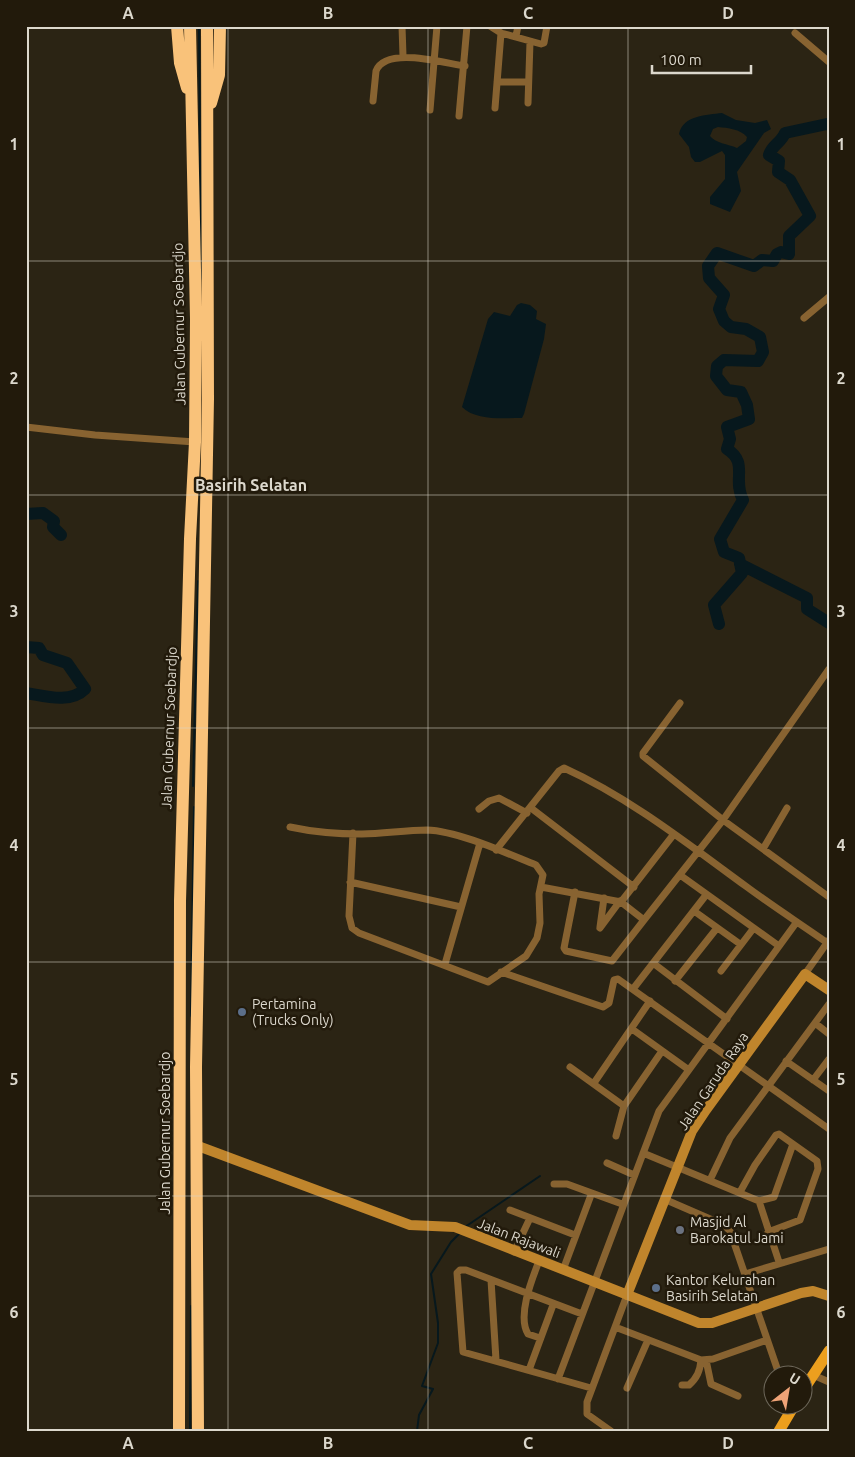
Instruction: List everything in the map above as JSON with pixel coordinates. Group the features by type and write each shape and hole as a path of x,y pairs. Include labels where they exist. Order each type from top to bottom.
{"highway":[{"path":"177,26 183,81 191,97"},
{"name":"Jalan Gubernur Soebardjo","path":"179,1431 180,901 195,442 196,319 190,26"},
{"name":"Jalan Gubernur Soebardjo","path":"198,1431 198,1146 196,1067 208,471 207,26"},
{"path":"208,113 219,75 220,26"},
{"path":"183,795 201,795"}],"main road":[{"path":"813,1375 829,1351"},
{"path":"779,1431 789,1414"}],"street":[{"path":"402,26 403,56"},
{"path":"430,110 438,26"},
{"path":"459,116 467,26"},
{"path":"490,26 530,42 543,44 547,26"},
{"path":"516,36 518,26"},
{"path":"495,108 501,32"},
{"path":"794,33 829,62"},
{"path":"528,102 530,42"},
{"path":"374,100 376,68 386,60 403,56 464,66"},
{"path":"497,82 528,82"},
{"path":"804,318 829,297"},
{"path":"26,427 95,435 195,442"},
{"path":"575,892 564,948 566,951 612,961 723,820 829,669"},
{"path":"680,703 654,736 643,756 723,820 829,897"},
{"path":"496,850 559,771 564,768 621,798 698,851 796,923 828,942 805,974 829,990"},
{"path":"479,809 489,801 498,798 529,810 634,887"},
{"path":"763,849 787,808"},
{"path":"290,827 306,831 353,834 427,830 480,843 539,867 543,875 540,923 537,938 526,956 501,972 491,981 482,981 445,964 359,933 352,928 349,916 353,834"},
{"path":"604,898 600,928 674,834"},
{"path":"445,964 480,843"},
{"path":"680,875 779,946"},
{"path":"350,882 461,907"},
{"path":"541,887 620,902 644,920"},
{"path":"633,989 706,895"},
{"path":"694,911 740,944"},
{"path":"558,1379 622,1204 659,1111 796,923"},
{"path":"675,980 716,928"},
{"path":"721,971 753,929"},
{"path":"653,964 726,1019"},
{"path":"501,972 604,1007 608,1003 616,979 709,1042 829,1129"},
{"name":"Jalan Garuda Raya","path":"627,1295 692,1131 805,974"},
{"path":"594,1083 650,1001"},
{"path":"710,1180 724,1146 829,1004"},
{"path":"815,1023 829,1034"},
{"path":"632,1029 690,1070"},
{"path":"616,1136 624,1106 662,1051"},
{"path":"813,1080 826,1069 829,1059"},
{"path":"786,1062 829,1091"},
{"path":"570,1067 624,1106"},
{"path":"740,1192 754,1164 773,1137 779,1134 816,1160 818,1169 800,1220 768,1232"},
{"path":"643,1153 759,1201 774,1197 793,1144"},
{"name":"Jalan Rajawali","path":"198,1146 410,1224 455,1227 691,1321 706,1324 801,1293 813,1291 829,1296"},
{"path":"607,1163 634,1175"},
{"path":"554,1184 567,1184 591,1195 622,1204"},
{"path":"563,1270 591,1195"},
{"path":"664,1199 728,1228 775,1364"},
{"path":"759,1201 779,1262"},
{"path":"510,1210 575,1235"},
{"path":"514,1252 530,1218"},
{"path":"745,1274 779,1262 829,1249"},
{"path":"539,1261 527,1294 526,1330 530,1335 540,1338"},
{"path":"582,1314 553,1305 466,1270 460,1270 457,1273 463,1352 591,1388"},
{"path":"491,1280 496,1360"},
{"path":"611,1431 587,1414 587,1402 627,1295"},
{"path":"529,1370 553,1305"},
{"path":"615,1327 703,1360 767,1340"},
{"path":"627,1388 648,1340"},
{"path":"682,1385 689,1386 700,1369 703,1360"},
{"path":"703,1360 711,1384 738,1396"},
{"path":"813,1375 829,1382"}],"shaded area":[{"path":"722,113 736,120 755,123 767,120 771,129 764,133 737,172 741,191 730,212 710,204 710,197 725,179 725,155 722,151 700,162 695,162 691,157 689,147 679,134 685,123 696,117","holes":["718,127 741,132 747,137 746,141 737,148 718,142 710,136 713,129"]},
{"path":"521,303 530,305 537,311 536,319 546,324 544,339 524,414 522,418 490,418 475,415 462,407 488,319 494,312 510,316 517,305"}],"waterway":[{"path":"199,26 201,279"},
{"path":"719,624 714,605 742,573 739,558 724,552 720,539 743,500 739,485 739,466 734,454 727,449 730,439 727,427 749,419 747,405 741,392 727,390 716,376 717,366 724,360 758,361 763,352 760,337 746,329 731,327 724,321 719,309 724,295 709,278 708,266 717,253 754,266 762,260 773,261 777,254 781,252 789,254 789,236 810,216 790,180 778,172 779,161 769,155 785,133 829,125"},
{"path":"26,514 43,513 54,521 53,527 61,535"},
{"path":"740,564 807,598 807,609 829,623"},
{"path":"193,786 198,581"},
{"path":"26,647 39,648 43,655 67,663 85,689 79,694 65,698 26,693"},
{"path":"191,1016 194,807"},
{"path":"465,1227 540,1176"},
{"path":"417,1431 419,1415 433,1389 422,1386 438,1343 438,1323 431,1274 451,1242 460,1233"},
{"path":"190,1431 191,1306"}],"place":[{"name":"Pertamina (Trucks Only)","path":"242,1012"},
{"name":"Masjid Al Barokatul Jami","path":"680,1230"},
{"name":"Kantor Kelurahan Basirih Selatan","path":"656,1288"}],"district":[{"name":"Basirih Selatan","path":"251,485"}]}
